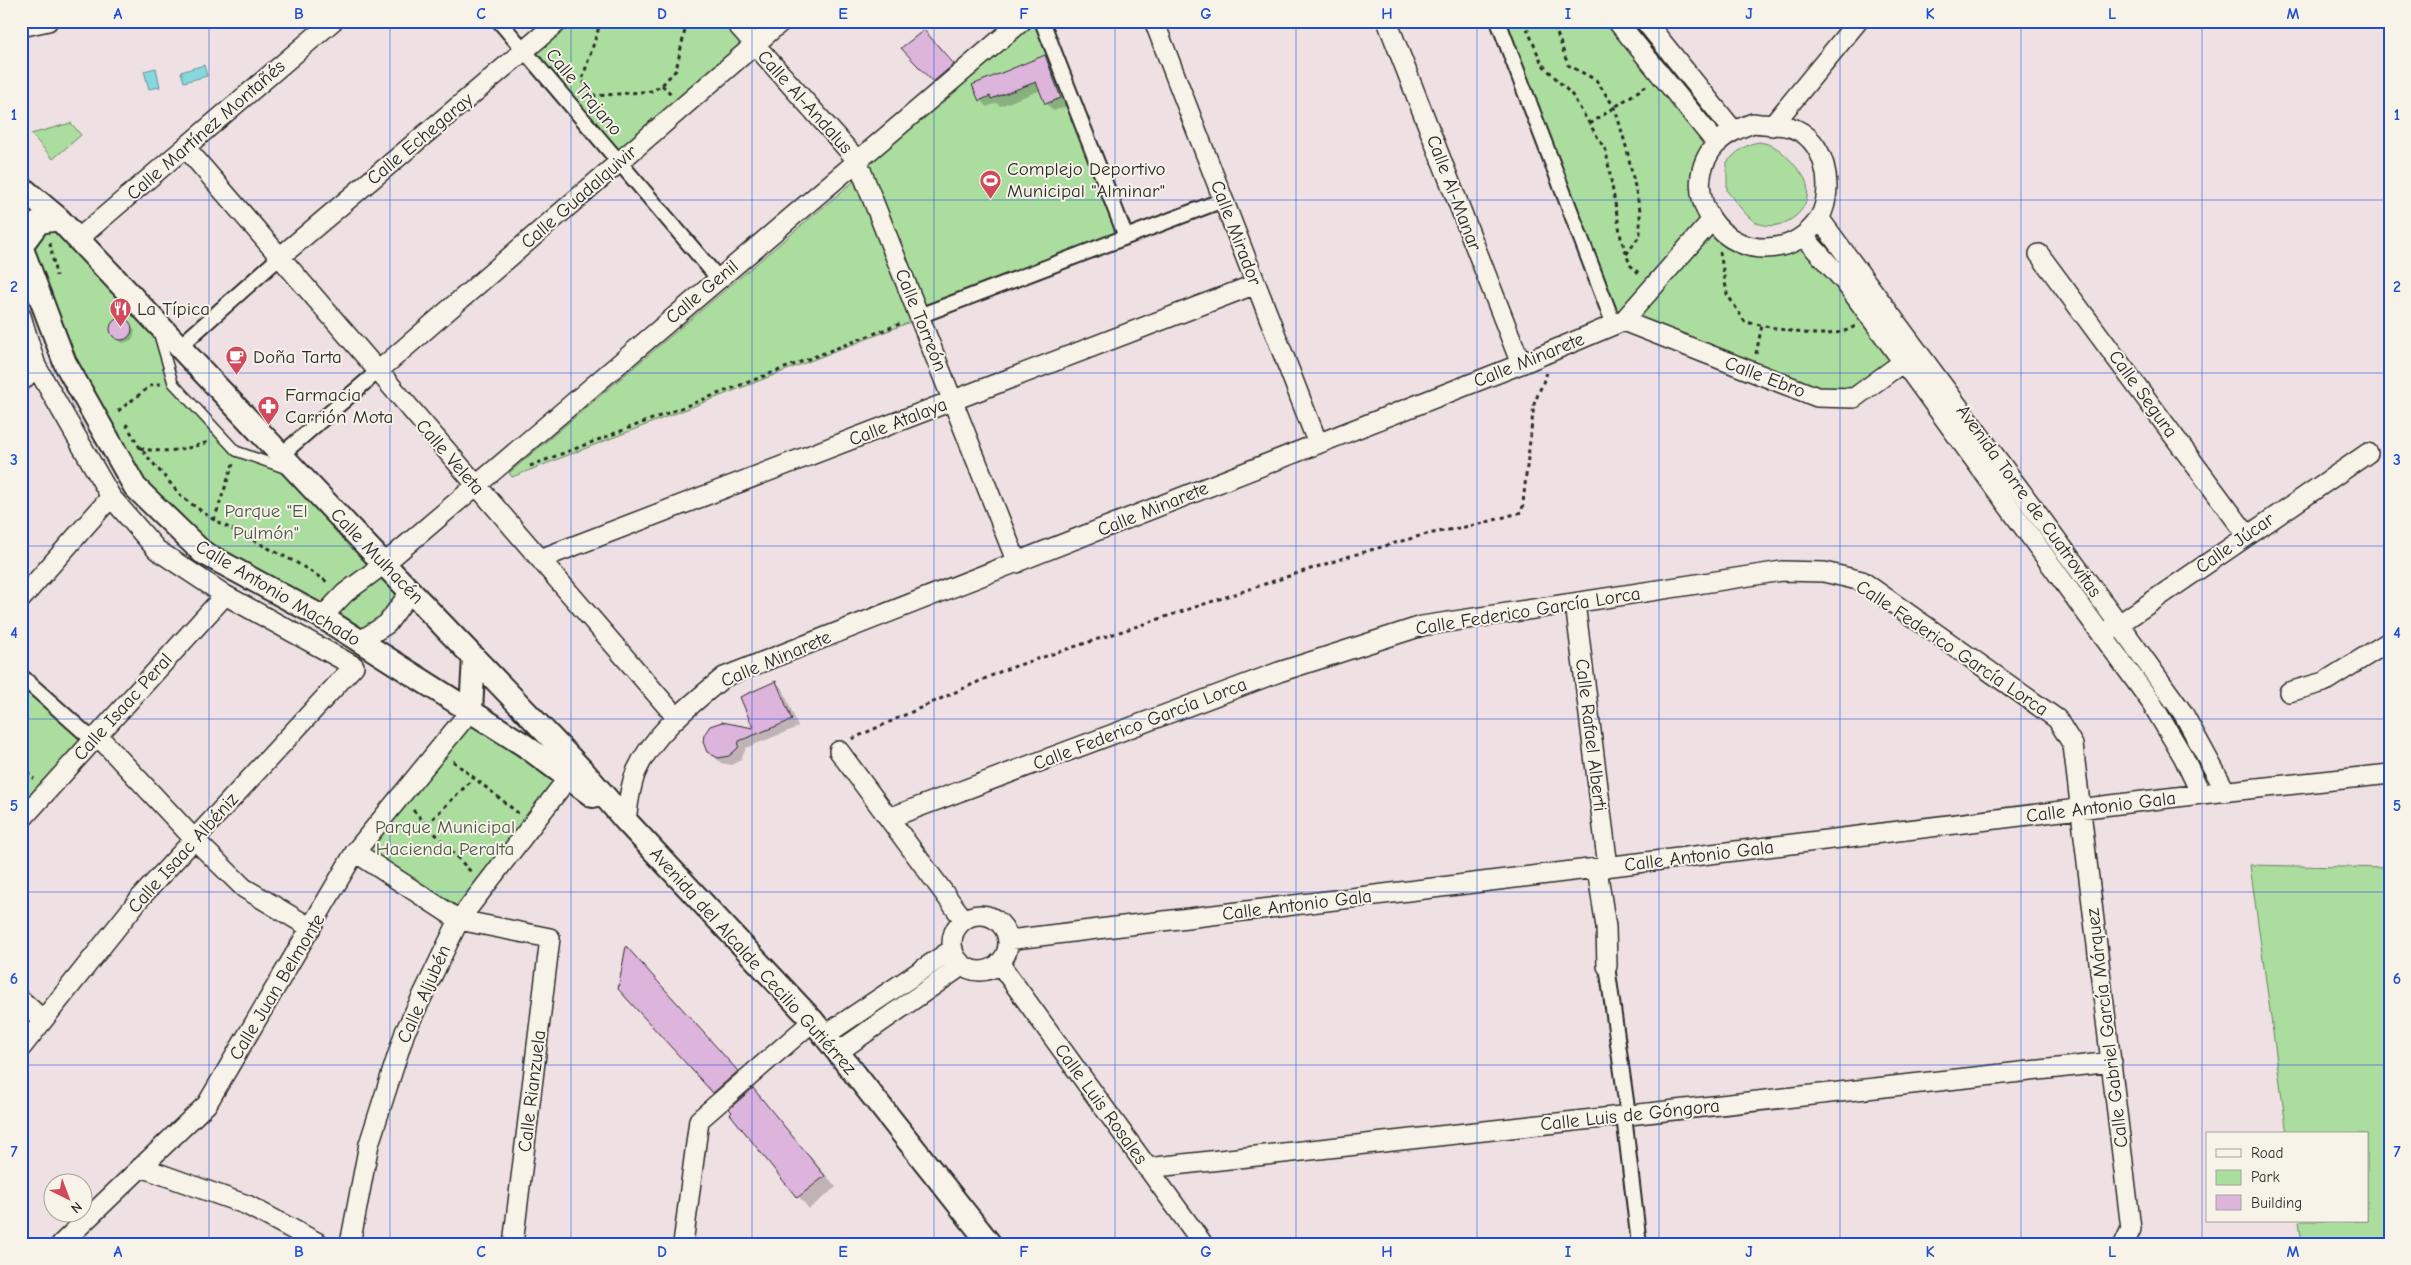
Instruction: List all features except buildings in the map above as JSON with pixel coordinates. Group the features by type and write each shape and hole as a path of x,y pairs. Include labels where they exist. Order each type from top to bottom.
{"street":[{"path":"21,28 48,21"},
{"name":"Calle Martínez Montañés","path":"78,239 333,21"},
{"name":"Calle Trajano","path":"499,21 718,278"},
{"name":"Calle Echegaray","path":"280,257 559,21"},
{"name":"Calle Al-Andalus","path":"734,21 857,160"},
{"name":"Calle Guadalquivir","path":"376,372 782,21"},
{"name":"Calle Genil","path":"320,647 328,622 344,593 384,564 1022,21"},
{"path":"1042,21 1126,237"},
{"name":"Calle Mirador","path":"1154,21 1318,444"},
{"name":"Calle Al-Manar","path":"1387,21 1521,364"},
{"path":"1498,21 1618,323"},
{"path":"1617,21 1717,144"},
{"path":"1645,21 1733,130"},
{"path":"1772,126 1856,22"},
{"path":"1753,123 1772,126 1791,128 1806,137 1818,150 1825,166 1828,184 1826,201 1819,218 1803,236 1787,245 1771,249 1753,248 1734,242 1714,224 1702,198 1702,173 1708,158 1717,144 1733,130 1753,123"},
{"name":"Calle Veleta","path":"186,148 376,372 677,718"},
{"name":"Calle Torreón","path":"857,160 1017,563"},
{"name":"Calle Mulhacén","path":"21,187 52,220 78,239 384,564 583,771 626,820"},
{"path":"919,316 1223,200"},
{"name":"Avenida Torre de Cuatrovitas","path":"1819,218 2183,713 2226,792"},
{"path":"21,246 39,222 52,220"},
{"name":"Calle Minarete","path":"626,820 629,795 636,771 650,748 677,718 724,677 1521,364 1618,323 1714,224"},
{"name":"Avenida Torre de Cuatrovitas","path":"1803,236 1844,281 2151,702 2184,758 2201,794"},
{"name":"Calle Antonio Machado","path":"21,246 65,362 135,487 202,552 328,622 471,710 524,745 626,820"},
{"name":"Calle Segura","path":"2039,254 2247,535"},
{"path":"180,347 280,257"},
{"name":"Calle Atalaya","path":"540,559 1256,284"},
{"name":"Calle Antonio Machado","path":"21,316 36,366 111,497 157,550 225,595 354,666"},
{"name":"Calle Ebro","path":"1618,323 1817,397 1854,398 1904,362"},
{"path":"21,382 36,366"},
{"path":"281,455 376,372"},
{"name":"Calle Júcar","path":"2102,636 2368,453"},
{"path":"21,599 111,497"},
{"name":"Calle Federico García Lorca","path":"890,818 1306,663 1422,626 1782,571 1824,572 1862,582 2057,719 2073,745 2081,810"},
{"path":"360,642 387,624 411,590"},
{"name":"Calle Isaac Peral","path":"21,820 225,595"},
{"name":"Calle Rafael Alberti","path":"1575,603 1602,868 1607,966 1640,1244"},
{"path":"2289,692 2324,682 2390,641"},
{"path":"471,710 474,657"},
{"name":"Calle Isaac Albéniz","path":"21,1048 141,896 195,840 354,666"},
{"path":"21,676 95,737 244,888 311,928"},
{"name":"Calle Juan Belmonte","path":"61,1244 207,1104 355,852 471,710"},
{"path":"839,751 964,920"},
{"name":"Calle Antonio Gala","path":"1008,940 2201,794 2390,774"},
{"name":"Calle Aljubén","path":"350,1244 369,1144 405,1032 459,920 568,778"},
{"name":"Calle Gabriel García Márquez","path":"2081,810 2132,1230 2124,1244"},
{"name":"Avenida del Alcalde Cecilio Gutiérrez","path":"626,820 825,1036 990,1244"},
{"path":"355,852 459,920"},
{"path":"979,915 988,916 1002,925 1008,940 1004,957 999,963 981,971 972,970 958,957 954,933 964,920 979,915"},
{"name":"Calle Rianzuela","path":"459,920 550,938 513,1244"},
{"path":"683,1244 699,1120 825,1036 958,957"},
{"name":"Calle Luis Rosales","path":"999,963 1203,1244"},
{"path":"21,1000 43,1020"},
{"name":"Calle Luis de Góngora","path":"1148,1168 2112,1062"},
{"path":"140,1167 248,1205 320,1244"}],"lane":[{"path":"155,321 173,383 222,437 236,451 299,474"}],"path":[{"path":"601,21 582,80 595,96 652,91 662,85 676,70 687,21"},
{"path":"1524,21 1542,64 1572,95 1606,151 1621,238 1626,255 1630,265 1654,287"},
{"path":"1548,21 1557,34 1568,64 1596,80 1615,108 1627,150 1640,210 1640,235 1626,255"},
{"path":"1590,124 1661,75"},
{"path":"52,220 59,284"},
{"path":"1714,224 1726,294 1745,322 1818,335 1846,332 1870,316"},
{"path":"528,467 919,316"},
{"path":"1752,372 1762,325"},
{"path":"839,751 836,746 1004,670 1350,556 1423,535 1480,524 1522,512 1534,404 1556,349"},
{"path":"118,411 153,384 173,383"},
{"path":"113,403 140,448 183,498 214,520 297,563 344,593"},
{"path":"108,440 151,451 190,449 222,437"},
{"path":"214,520 232,469 236,451"},
{"path":"439,750 532,825"},
{"path":"427,824 474,778"},
{"path":"401,796 485,886"}],"green space":[{"path":"559,21 734,21 754,45 619,162 525,50"},
{"name":"Complejo Deportivo Municipal \"Alminar\"","path":"1022,21 1042,21 1126,237 919,316 857,160"},
{"path":"1498,21 1617,21 1717,144 1701,190 1734,242 1803,236 1903,362 1854,398 1817,397 1614,325"},
{"path":"71,123 81,135 53,159 31,134"},
{"path":"1759,142 1773,146 1787,157 1804,177 1808,190 1802,209 1795,217 1776,225 1765,225 1752,220 1727,191 1727,162 1745,147"},
{"path":"854,181 913,321 512,477 509,473"},
{"name":"Parque \"El Pulmón\"","path":"59,219 155,321 173,383 236,451 299,473 411,591 360,641 202,552 135,487 21,246"},
{"path":"21,676 93,740 21,820"},
{"name":"Parque Municipal Hacienda Peralta","path":"471,710 568,778 459,920 355,852"},
{"path":"2250,865 2390,868 2390,1244 2302,1244 2299,1222 2368,1222 2368,1132 2287,1132"}],"water":[{"path":"204,65 207,76 184,82 181,72"},
{"path":"156,68 160,87 149,89 144,71"}],"place":[{"name":"Complejo Deportivo Municipal \"Alminar\"","path":"991,199"},
{"name":"La Típica","path":"121,328"},
{"name":"Doña Tarta","path":"237,376"},
{"name":"Farmacia Carrión Mota","path":"269,425"}]}
